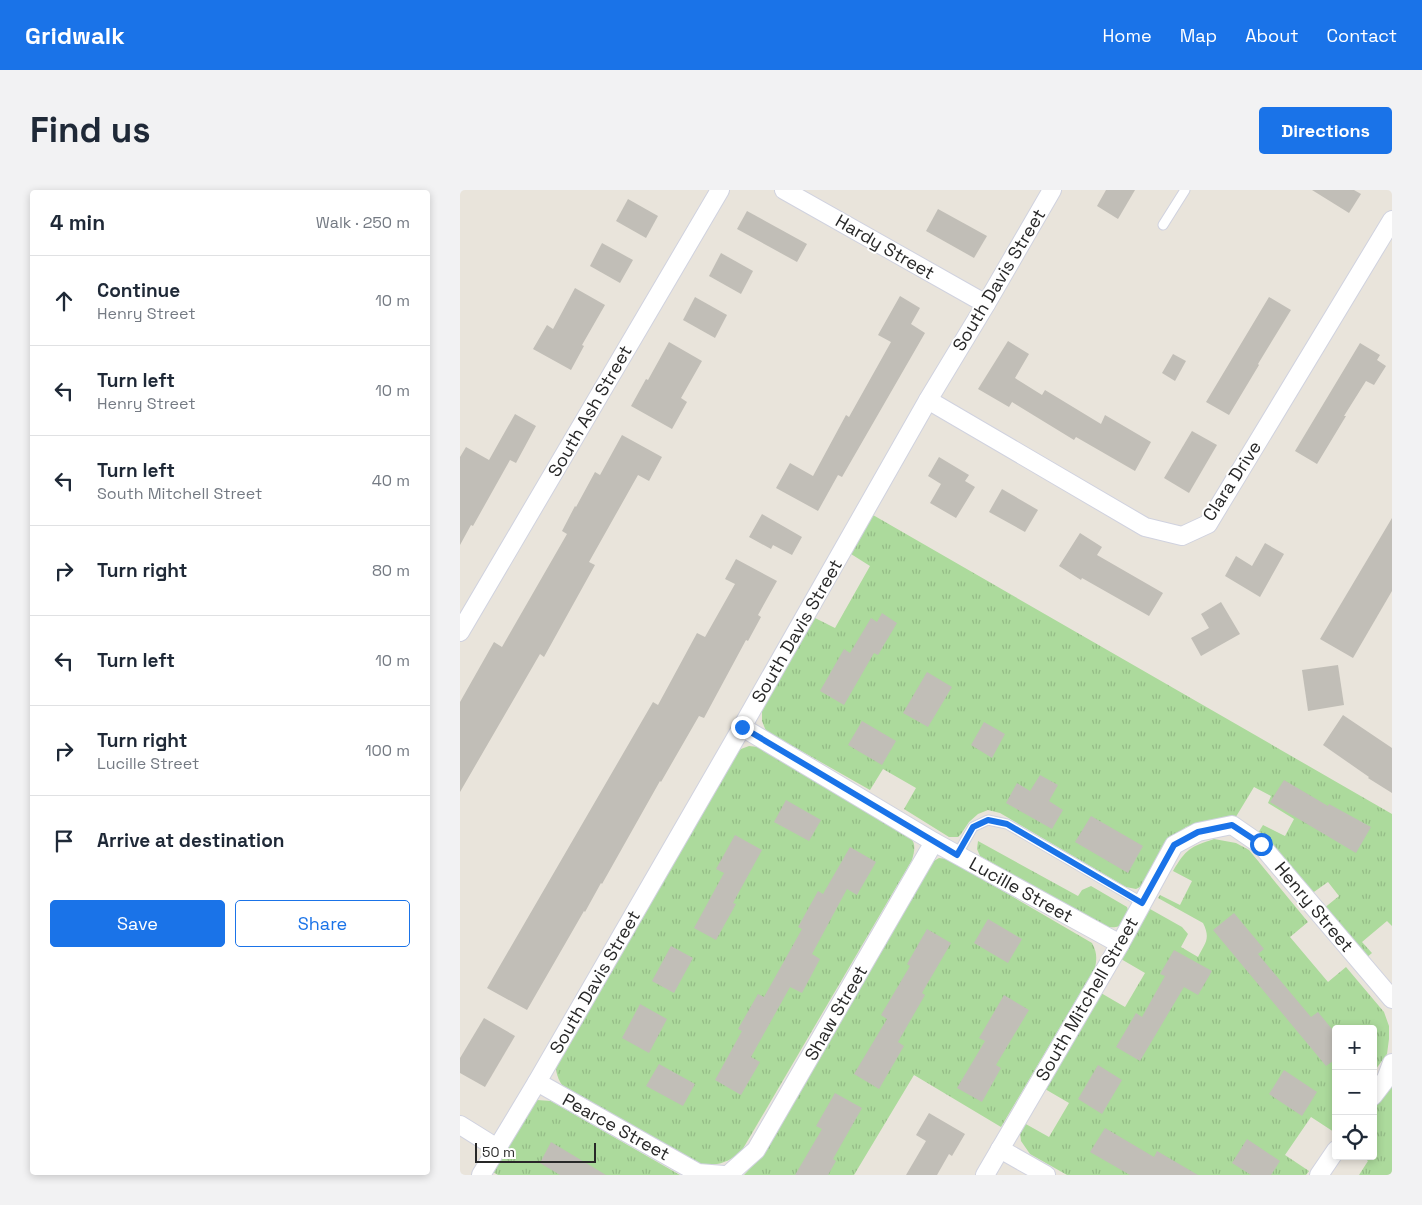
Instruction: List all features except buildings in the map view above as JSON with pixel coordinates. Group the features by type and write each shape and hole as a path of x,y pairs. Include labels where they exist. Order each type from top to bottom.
{"street":[{"name":"South Ash Street","path":"460,632 720,190"},
{"name":"Hardy Street","path":"784,190 986,304"},
{"name":"South Davis Street","path":"480,1175 537,1082 928,400 1052,190"},
{"name":"Clara Drive","path":"928,400 1145,527 1182,536 1208,524 1392,220"},
{"name":"Lucille Street","path":"742,727 934,842 1120,944"},
{"name":"Henry Street","path":"1198,832 1232,825 1261,844 1392,999"},
{"name":"South Mitchell Street","path":"985,1175 1120,944 1174,845 1198,832"},
{"name":"Shaw Street","path":"728,1175 756,1150 934,842"},
{"path":"1377,1090 1389,1071"},
{"name":"Pearce Street","path":"537,1082 698,1172 724,1175"},
{"path":"460,1125 497,1148"},
{"path":"1000,1149 1046,1175"},
{"path":"1319,1175 1332,1156"}],"lane":[{"path":"1163,226 1185,190"},
{"path":"957,855 973,827 988,820 1007,824 1142,903"}],"green space":[{"path":"873,515 1392,814 1392,926 1387,921 1362,942 1372,953 1366,958 1323,909 1339,896 1328,882 1311,894 1258,833 1263,825 1285,836 1294,819 1268,803 1271,796 1254,787 1234,820 1210,821 1186,827 1170,839 1142,886 1136,889 1126,887 1000,813 988,810 978,814 969,822 958,837 949,837 904,809 916,788 883,769 870,790 766,731 762,721 762,709 815,618 835,628 870,566 851,554"},
{"path":"749,746 758,747 909,835 914,844 914,850 912,860 741,1152 720,1163 710,1165 697,1164 562,1085 557,1073 556,1060 735,753"},
{"path":"1214,839 1236,843 1249,850 1308,922 1290,937 1328,982 1346,967 1384,1012 1389,1026 1387,1054 1377,1068 1377,1025 1332,1025 1332,1131 1311,1117 1285,1155 1309,1171 1306,1175 1067,1175 1030,1154 1021,1141 1020,1133 1024,1123 1049,1137 1069,1103 1045,1089 1101,993 1125,1007 1145,973 1121,959 1150,909 1182,927 1188,934 1181,947 1198,957 1207,937 1203,923 1158,898 1160,895 1180,905 1192,881 1173,871 1185,853 1199,844"},
{"path":"978,841 1078,896 1082,890 1091,886 1127,907 1129,913 1120,926 1104,927 980,856 977,849"},
{"path":"939,858 948,859 1092,943 1096,952 1095,968 1001,1127 914,1075 854,1175 744,1175 759,1159 928,868 932,862"},
{"path":"1392,1081 1392,1175 1359,1175 1368,1161 1367,1160 1377,1160 1377,1103"},
{"path":"537,1100 551,1101 680,1175 498,1175 491,1171 531,1105"}],"route":[{"path":"742,727 957,855 973,827 988,820 1007,824 1142,903 1174,845 1198,832 1232,825 1261,844"}]}
